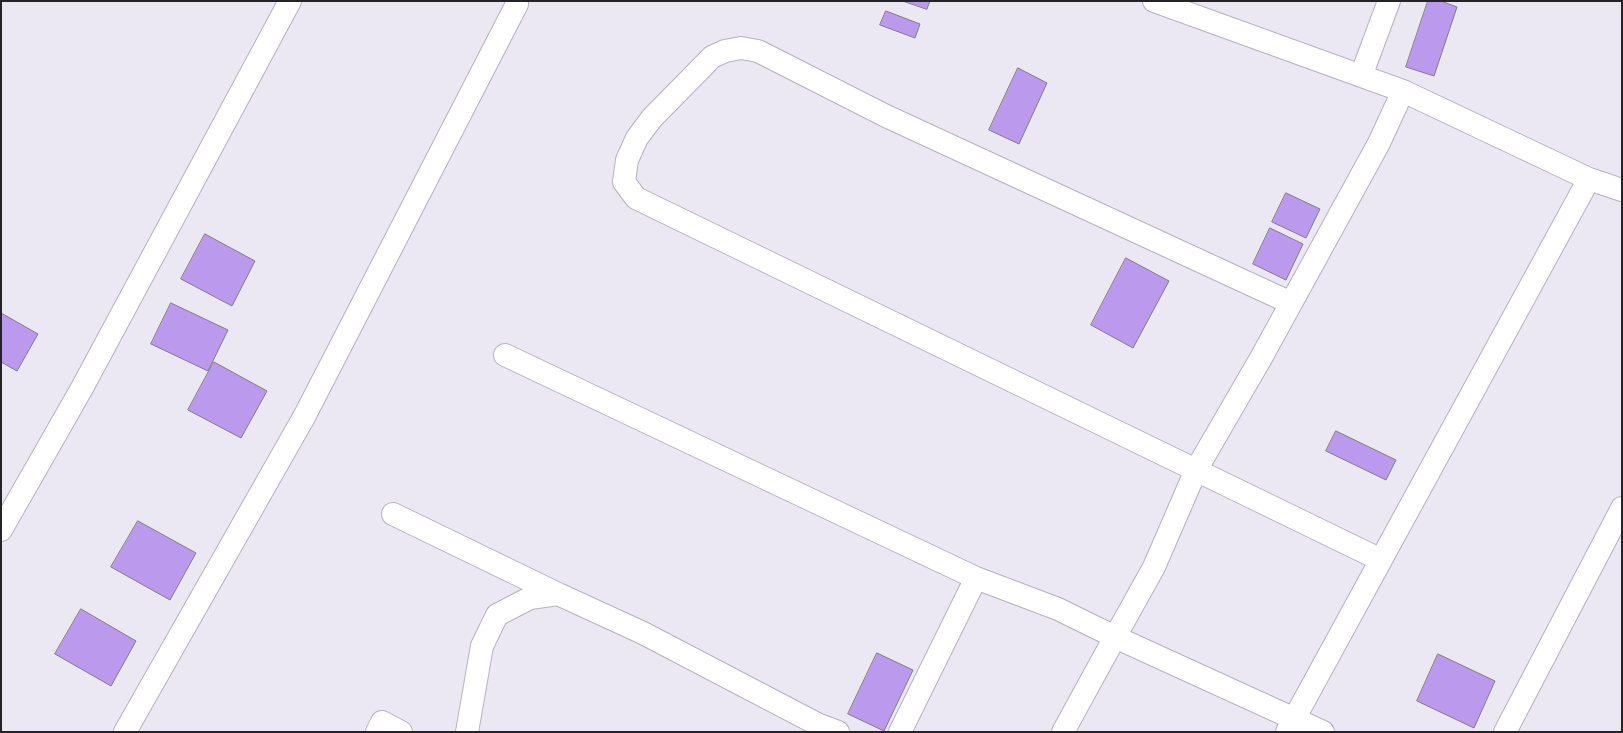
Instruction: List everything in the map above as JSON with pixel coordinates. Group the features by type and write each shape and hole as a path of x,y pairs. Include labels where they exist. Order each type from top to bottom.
{"street":[{"path":"1,530 82,388 290,1"},
{"path":"125,732 304,417 517,4 517,1"},
{"path":"1154,1 1403,91 1589,179 1622,190"},
{"path":"1361,76 1389,1"},
{"path":"1291,303 886,116 758,52 742,48 725,51 712,57 652,118 637,138 627,160 624,182 636,198 1381,560"},
{"path":"1063,732 1154,567 1196,470 1379,144 1403,91"},
{"path":"1291,726 1589,179"},
{"path":"505,354 976,578 1058,609 1291,726 1323,732"},
{"path":"1505,732 1622,508"},
{"path":"393,514 558,594 643,633 817,724 838,732"},
{"path":"900,732 976,578"},
{"path":"466,732 482,646 497,615 530,598 558,594"},
{"path":"377,732 382,722 401,732"}],"building":[{"path":"903,1 930,1 927,9"},
{"path":"1428,1 1441,1 1457,7 1434,76 1406,67"},
{"path":"886,11 920,24 915,38 880,25"},
{"path":"1018,68 1047,83 1019,144 989,130"},
{"path":"1286,193 1320,209 1306,238 1272,222"},
{"path":"1270,228 1303,244 1286,280 1253,264"},
{"path":"205,234 255,261 232,306 181,279"},
{"path":"1126,258 1169,281 1133,348 1091,325"},
{"path":"171,303 228,330 208,371 151,344"},
{"path":"1,313 38,334 17,371 1,362"},
{"path":"214,362 267,391 241,438 188,410"},
{"path":"1336,431 1396,460 1386,480 1326,451"},
{"path":"138,521 196,553 170,600 111,567"},
{"path":"81,609 136,641 111,686 55,654"},
{"path":"877,653 913,670 884,731 848,714"},
{"path":"1438,654 1495,681 1474,728 1417,701"}]}
